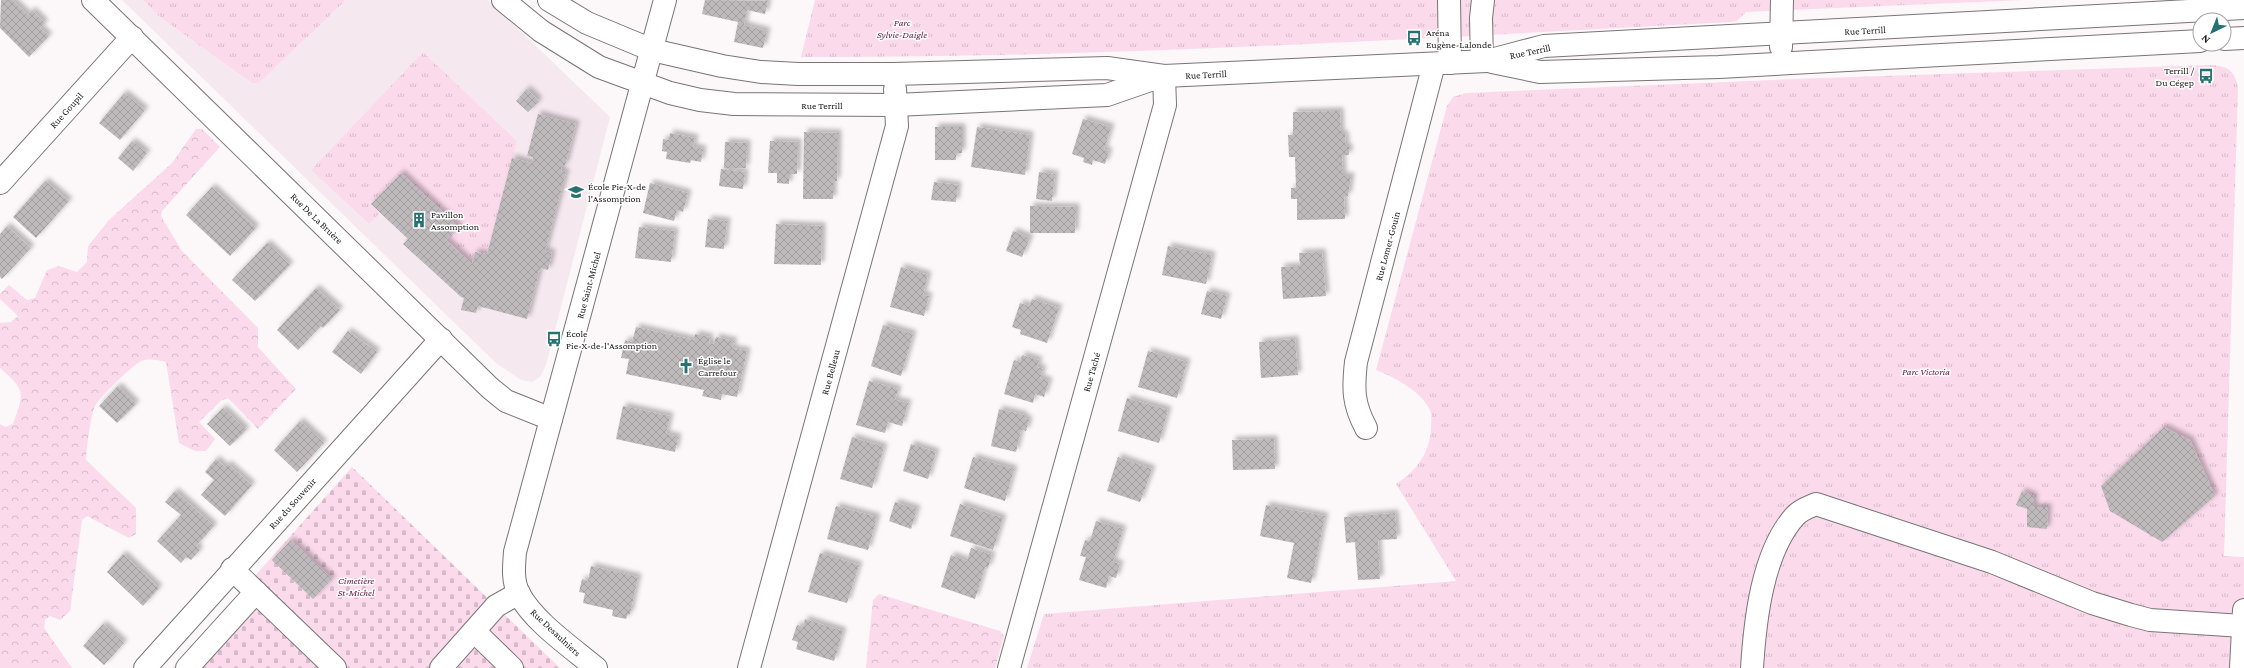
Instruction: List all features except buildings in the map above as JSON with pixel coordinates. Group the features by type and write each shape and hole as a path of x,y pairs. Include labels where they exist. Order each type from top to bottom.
{"street":[{"name":"Rue De La Bruère","path":"93,0 490,388 506,401 551,419"},
{"name":"Rue Terrill","path":"503,0 561,45 599,67 643,84 700,100 734,104 896,104 1107,95 1164,76"},
{"name":"Rue Terrill","path":"549,0 587,23 652,50 722,66 761,72 894,74 1107,68 1164,76 1484,61 1544,46 2244,8"},
{"name":"Rue Saint-Michel","path":"519,593 514,573 515,552 665,0"},
{"name":"Rue Lomer-Gouin","path":"1366,428 1357,410 1354,395 1356,362 1442,63 1449,0"},
{"path":"1483,0 1481,18 1484,61"},
{"path":"1781,64 1782,0"},
{"name":"Rue Goupil","path":"0,183 132,37"},
{"path":"2232,39 2244,38"},
{"name":"Rue Terrill","path":"1484,61 1540,72 1781,64 2192,41"},
{"name":"Rue Belleau","path":"749,668 897,126 894,74"},
{"name":"Rue Taché","path":"1009,668 1165,105 1164,76"},
{"name":"Rue du Souvenir","path":"145,668 232,569 441,339"},
{"path":"1752,668 1755,620 1767,570 1783,532 1796,515 1816,504 1992,562 2085,600 2131,615 2150,620 2244,618 2241,668"},
{"path":"232,569 335,668"},
{"path":"187,668 256,592"},
{"path":"441,668 496,606 519,593"},
{"name":"Rue Desaulniers","path":"519,593 534,614 596,668"},
{"path":"474,631 512,668"}],"shaded area":[{"name":"École Pie-X-de l'Assomption","path":"122,0 143,0 160,17 252,83 259,83 346,0 488,0 610,117 546,365 540,377 532,382 521,380 496,363","holes":["423,52 517,141 512,158 532,163 533,157 528,156 538,114 576,125 565,165 562,165 545,251 552,253 548,270 540,268 527,319 478,306 476,313 462,310 464,298 461,297 403,244 408,239 380,213 369,224 311,170","527,89 539,100 528,112 516,101"]}],"green space":[{"path":"143,0 346,0 259,83 252,83 160,17"},
{"name":"Parc Sylvie-Daigle","path":"815,0 2024,0 1746,12 1737,21 1731,22 1266,46 1034,54 801,57"},
{"path":"423,52 517,141 487,254 475,252 472,264 446,240 458,227 401,173 371,204 380,213 369,224 311,170"},
{"name":"Parc Victoria","path":"2210,65 2222,66 2230,70 2235,77 2238,88 2224,556 2244,557 2244,668 1027,668 1044,614 1456,581 1396,484 1404,479 1416,467 1425,452 1430,435 1431,413 1428,406 1416,392 1400,381 1376,370 1447,106 1453,97 1466,93 1822,78"},
{"path":"196,129 202,129 220,147 162,211 161,216 182,251 258,328 258,347 296,389 258,429 228,398 222,400 199,422 215,439 206,451 195,451 179,443 166,362 150,359 141,361 116,382 98,401 93,410 86,460 136,508 136,534 129,538 87,516 82,520 70,611 60,620 50,616 45,620 44,628 72,668 0,668 0,424 5,427 13,424 21,398 18,387 0,368 0,323 11,322 18,316 0,299 0,294 9,285 27,300 35,298 47,270 59,266 77,272 87,262 88,246 109,220 172,163"},
{"name":"Cimetière St-Michel","path":"352,467 560,668 173,668"},
{"path":"879,594 1000,631 1004,636 995,668 866,668 873,600"}],"place":[{"name":"Aréna Eugène-Lalonde","path":"1414,38"},
{"name":"Terrill / Du Cégep","path":"2206,76"},
{"name":"École Pie-X-de l'Assomption","path":"576,192"},
{"name":"Pavillon Assomption","path":"419,220"},
{"name":"École Pie-X-de-l'Assomption","path":"554,339"},
{"name":"Église le Carrefour","path":"686,366"}]}
